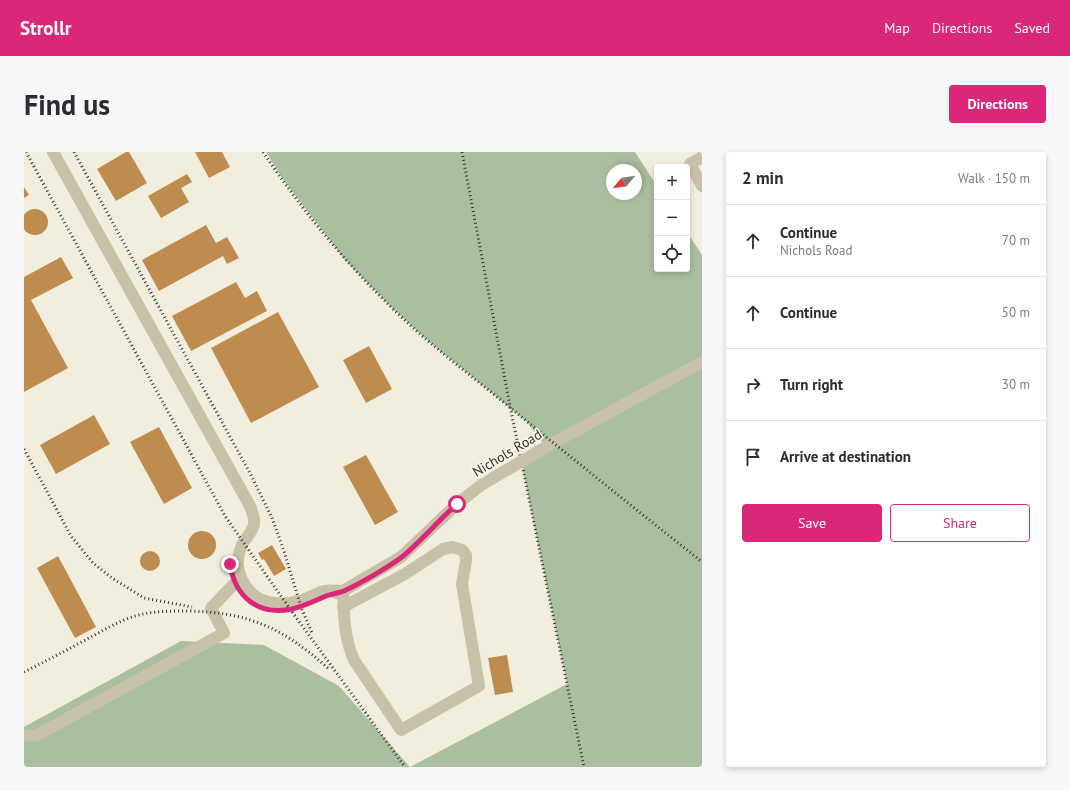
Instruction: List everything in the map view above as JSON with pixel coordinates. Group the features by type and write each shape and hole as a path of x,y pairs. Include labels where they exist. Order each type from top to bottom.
{"street":[{"path":"53,152 250,506 254,516 254,524 243,543 238,558 240,577 248,591 259,599 275,603 299,601 325,591 343,591 343,607 346,636 354,660 401,730 479,686 462,584 466,561 466,555 462,550 452,547 443,549 405,574 343,607"},
{"path":"702,157 690,164 702,186"},
{"name":"Nichols Road","path":"235,583 247,600 255,606 273,610 301,607 343,591 401,557 457,504 480,486 702,362"},
{"path":"24,736 36,735 224,633 211,608 235,583 231,575 231,556 238,536 249,518 250,506"}],"green space":[{"path":"266,152 635,152 654,181 654,272 690,272 690,237 702,255 702,767 410,767 567,684 521,461 546,447 527,422 426,339 390,306 345,260 282,178"},
{"path":"181,641 264,645 339,686 410,767 24,767 24,727"}],"building":[{"path":"126,152 129,152 147,183 116,201 97,169"},
{"path":"195,152 222,152 230,167 209,178"},
{"path":"187,174 192,182 181,188 189,202 161,218 148,196"},
{"path":"24,187 29,195 24,198"},
{"path":"35,209 44,213 48,222 44,231 35,235 26,231 22,222 26,213"},
{"path":"206,225 216,243 227,237 239,258 227,264 223,256 159,291 142,260"},
{"path":"61,257 73,278 31,300 68,368 24,392 24,277"},
{"path":"236,282 245,298 257,291 267,311 191,351 172,316"},
{"path":"278,312 319,387 251,423 211,348"},
{"path":"369,346 392,389 366,403 343,360"},
{"path":"94,415 110,444 56,474 40,445"},
{"path":"159,427 192,488 164,504 130,442"},
{"path":"366,455 398,512 375,525 343,467"},
{"path":"202,531 212,535 216,545 212,555 202,559 192,555 188,545 192,535"},
{"path":"272,545 286,569 274,576 264,559 262,560 258,553"},
{"path":"150,551 157,554 160,561 157,568 150,571 143,568 140,561 143,554"},
{"path":"58,556 96,627 75,638 37,568"},
{"path":"507,655 513,692 495,695 488,658"}],"railway":[{"path":"26,152 225,516 290,609 405,767"},
{"path":"74,152 251,475 272,518 301,607 312,633"},
{"path":"263,152 307,213 338,251 372,288 403,318 455,363 702,562"},
{"path":"462,152 510,406 584,767"},
{"path":"24,449 71,536 93,563 112,578 144,598 192,607"},
{"path":"24,672 129,618 141,614 167,611 209,612 247,619 264,625 296,643 329,669"}],"route":[{"path":"230,564 231,575 240,592 255,606 277,610 301,607 343,591 391,564 409,551 457,504"}]}
